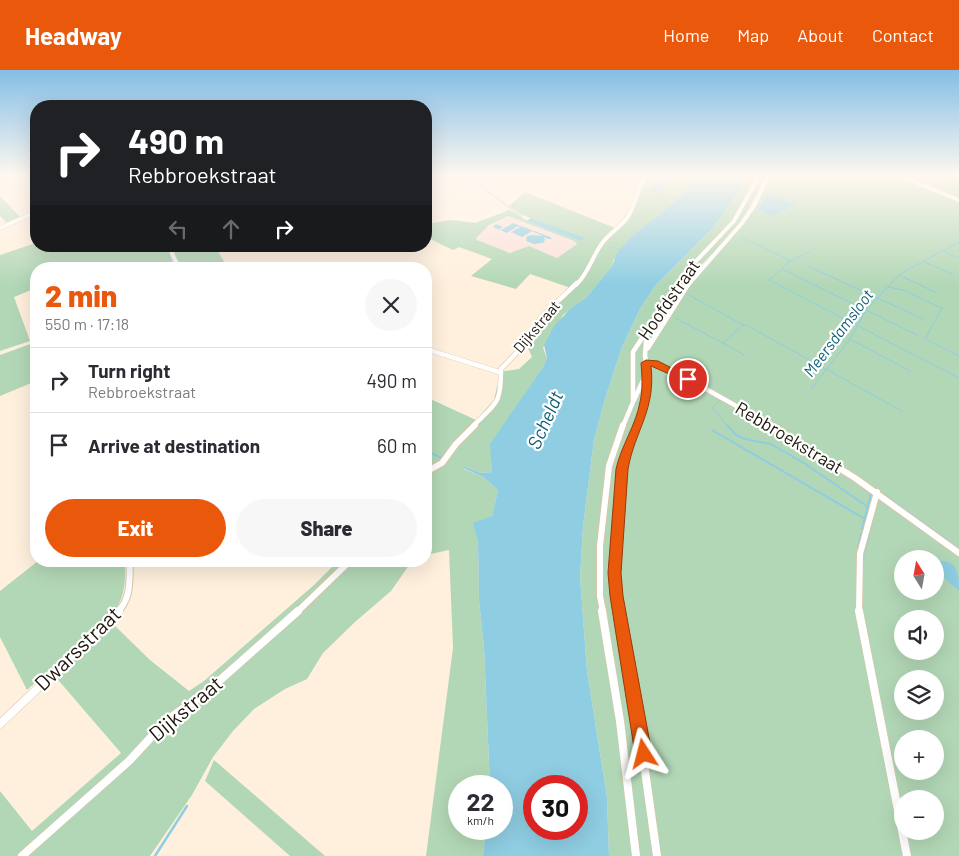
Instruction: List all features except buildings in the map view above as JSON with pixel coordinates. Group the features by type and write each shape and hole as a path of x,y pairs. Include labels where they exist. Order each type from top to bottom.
{"street":[{"name":"Dijkstraat","path":"499,372 527,342 542,317 584,277 602,243 627,218 630,213"},
{"name":"Hoofdstraat","path":"636,856 628,785 600,596 599,571 609,466 614,448 633,402 632,355 688,269 723,235 740,213"},
{"path":"647,350 692,278 749,213"},
{"path":"0,228 30,215"},
{"name":"Hoofdstraat","path":"647,330 646,363 648,382 643,412 628,446 622,469 614,573 616,596 650,795 657,856"},
{"path":"432,351 499,372 501,391 498,401 456,444 442,463 432,469"},
{"name":"Rebbroekstraat","path":"646,363 672,370 755,415 877,492 959,553"},
{"path":"633,402 647,372"},
{"path":"877,492 860,554 859,618 907,856"},
{"name":"Dwarsstraat","path":"0,724 122,608 129,592 130,567"},
{"name":"Dijkstraat","path":"22,856 129,762 166,722 210,690 320,592 344,567"}],"shaded area":[{"path":"508,216 574,241 577,244 557,258 529,246 513,253 477,240 476,238 489,225"}],"green space":[{"path":"0,213 16,213 20,217 7,223 0,216"},
{"path":"503,213 514,213 527,221 580,241 584,239 518,213 577,213 615,228 627,213 661,213 632,236 613,261 612,266 586,298 563,315 543,348 547,358 543,367 491,444 492,472 481,473 466,467 464,469 483,477 498,490 492,517 474,523 478,542 479,600 484,648 490,775 448,775 448,840 485,840 483,856 426,856 453,648 449,550 432,554 432,400 476,420 494,400 497,387 501,387 499,372 519,369 532,357 528,348 523,346 541,317 571,288 530,274 516,289 471,276 492,259 459,247 453,250 432,240 432,223 451,220 475,223","holes":["508,216 574,241 577,244 557,258 529,246 510,253 476,238 489,225"]},
{"path":"724,213 747,213 724,242 695,271 670,308 643,355 683,292 749,213 959,213 959,856 609,856 607,797 587,671 580,577 583,527 594,440 622,347 640,309 655,286 711,230","holes":["647,360 673,369 761,419 671,371 648,366"]},
{"path":"30,245 30,252 170,252 173,262 30,262 30,290 14,297 30,341 0,351 0,255"},
{"path":"174,252 218,252 224,262 178,262"},
{"path":"30,344 30,384 0,396 0,355"},
{"path":"30,567 125,567 123,593 115,610 27,690 0,637 0,591"},
{"path":"332,567 408,567 391,591 323,653 307,679 285,689 254,709 233,731 213,757 192,795 150,856 0,856 0,791 32,831 121,753 53,674 109,620 150,660 189,691 204,681"},
{"path":"214,760 325,856 290,856 205,781"}],"water":[{"name":"Scheldt","path":"661,213 724,213 711,230 655,286 640,309 622,347 594,440 583,527 580,577 587,671 607,797 609,856 483,856 485,840 513,840 513,775 490,775 484,648 479,600 478,542 473,523 492,516 498,490 483,477 463,468 466,467 481,473 492,472 490,444 543,367 547,358 544,345 555,325 571,308 586,298 612,266 617,253 632,236"},
{"path":"765,213 780,213 773,216"},
{"path":"531,218 585,239 580,241 526,221"},
{"path":"513,223 552,239 544,237 543,243 534,244 526,241 527,236 543,236 532,231 522,237 511,232 520,227 518,226 507,233 493,227 496,224 503,227 499,229 501,230"},
{"path":"944,561 954,566 958,574 959,590 944,576"}],"waterway":[{"path":"516,213 522,217"},
{"path":"743,238 791,261"},
{"name":"Meersdamsloot","path":"899,275 959,242"},
{"path":"611,247 621,250"},
{"path":"791,261 810,251"},
{"path":"943,251 959,258"},
{"path":"783,268 791,261"},
{"path":"925,262 952,274"},
{"path":"808,266 877,298"},
{"path":"857,326 769,280 782,269 866,310"},
{"name":"Meersdamsloot","path":"877,298 899,275"},
{"path":"899,275 937,293"},
{"path":"888,287 903,290 942,308 925,339 959,356"},
{"path":"689,295 743,325"},
{"name":"Meersdamsloot","path":"866,310 877,298"},
{"path":"877,298 923,319"},
{"name":"Meersdamsloot","path":"857,326 866,310"},
{"path":"866,310 917,335"},
{"path":"675,318 723,343"},
{"path":"723,343 743,325"},
{"path":"743,325 826,369"},
{"name":"Meersdamsloot","path":"850,339 857,326"},
{"path":"857,326 959,378"},
{"name":"Meersdamsloot","path":"826,369 850,339"},
{"path":"850,339 910,371"},
{"path":"723,343 744,355"},
{"path":"650,361 667,366"},
{"name":"Meersdamsloot","path":"811,389 826,369"},
{"path":"826,369 902,411"},
{"path":"721,399 712,408 728,426"},
{"path":"727,425 736,435 745,439 771,444 804,463 868,507"},
{"path":"712,430 865,519"},
{"path":"432,454 442,458"},
{"path":"880,492 959,549"},
{"path":"868,507 871,493"},
{"path":"865,519 868,507"},
{"path":"862,529 865,519"},
{"path":"858,547 861,534"},
{"path":"863,556 869,534"},
{"path":"155,856 187,806"}],"route":[{"path":"644,754 616,596 614,573 622,469 628,446 645,404 648,382 646,363 672,370 688,379"}]}
